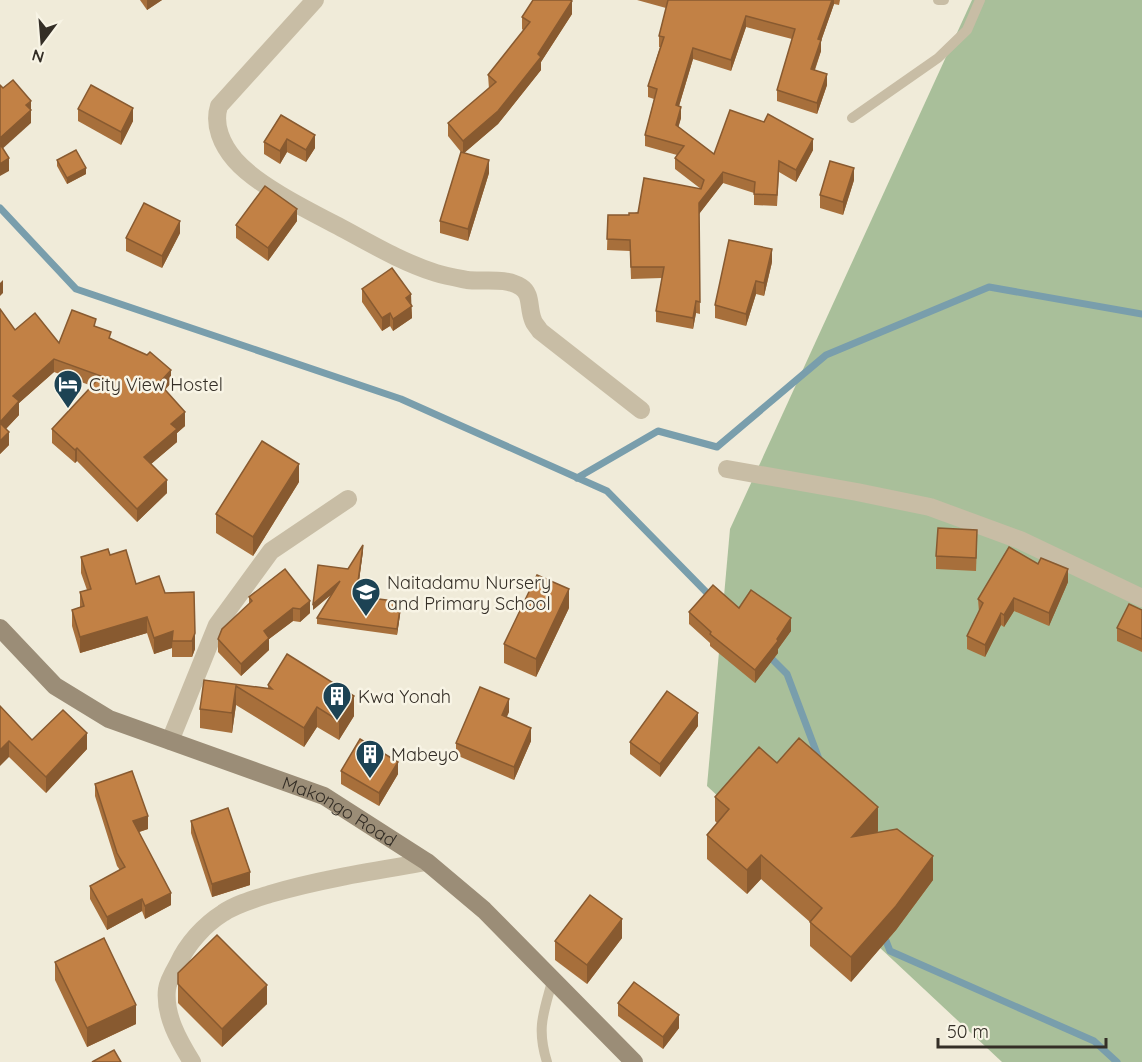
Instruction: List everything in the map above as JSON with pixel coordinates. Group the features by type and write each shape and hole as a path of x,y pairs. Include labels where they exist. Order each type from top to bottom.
{"street":[{"path":"315,0 219,106 215,117 218,128 224,144 236,161 264,183 300,206 403,260 437,273 468,280 514,283 522,288 529,297 533,321 540,331 640,410"},
{"path":"727,469 930,507 1020,540 1142,598"},
{"path":"170,741 217,625 264,560 271,551 348,499"},
{"name":"Makongo Road","path":"0,628 55,686 109,719 324,796 427,862 484,910 554,978 634,1062"},
{"path":"192,1062 177,1038 167,988 184,950 204,928 224,912 277,892 319,881 427,862"}],"lane":[{"path":"938,0 944,0"},
{"path":"852,118 938,58 967,30 980,0"},
{"path":"547,1062 543,1049 541,1024 554,978"}],"green space":[{"path":"972,0 1142,0 1142,1062 1002,1062 707,786 730,529"}],"building":[{"path":"533,0 572,1 538,54 541,57 498,111 463,141 448,123 496,82 488,75 530,22 522,17"},
{"path":"668,0 832,0 818,39 821,40 811,69 827,74 817,103 777,90 795,29 746,16 731,60 693,48 676,105 681,107 676,125 714,154 730,110 764,122 768,114 813,139 796,170 779,161 777,195 754,194 755,182 723,172 699,203 700,302 696,301 693,318 656,311 664,267 631,267 630,240 607,239 608,215 638,213 644,178 701,189 704,180 675,158 684,146 645,135 657,89 648,86 664,37 659,36"},
{"path":"13,80 31,101 26,105 31,110 0,138 0,85 3,88"},
{"path":"91,85 133,108 121,132 78,109"},
{"path":"281,115 315,135 306,150 287,139 280,151 264,142"},
{"path":"0,144 9,158 0,164"},
{"path":"76,150 86,168 67,178 57,160"},
{"path":"461,152 489,160 468,229 440,221"},
{"path":"830,161 854,168 843,202 820,195"},
{"path":"265,186 297,209 268,248 236,225"},
{"path":"144,203 180,221 162,256 126,238"},
{"path":"729,240 772,249 764,283 756,281 746,314 715,305"},
{"path":"392,268 411,294 406,298 412,306 393,319 390,313 382,318 362,289"},
{"path":"0,309 15,330 35,313 59,343 72,310 96,319 94,326 111,332 109,338 147,355 150,352 171,370 159,383 185,412 171,424 177,429 144,457 167,480 137,509 77,448 75,450 52,429 101,376 54,359 13,396 19,401 0,422"},
{"path":"0,423 9,432 0,441"},
{"path":"262,441 299,464 253,537 216,514"},
{"path":"938,528 977,530 976,558 936,556"},
{"path":"363,545 356,596 401,602 397,629 317,618 340,581 313,604 318,565 348,569"},
{"path":"1009,547 1038,564 1041,558 1068,569 1049,613 1014,598 1004,615 1001,613 985,645 967,636 983,603 978,599"},
{"path":"108,549 110,555 126,550 136,584 159,576 165,593 194,592 195,633 192,641 172,641 173,631 154,638 147,617 80,637 72,610 84,606 80,592 91,589 81,557"},
{"path":"285,569 310,601 300,609 293,608 264,631 269,638 241,664 218,639 222,629 252,601 249,597"},
{"path":"537,575 569,589 536,659 504,644"},
{"path":"713,585 739,608 751,590 791,618 777,639 778,641 755,670 710,634 711,632 689,612"},
{"path":"1129,604 1142,610 1142,639 1117,628"},
{"path":"287,654 354,696 339,721 317,707 304,728 236,686 232,713 200,709 204,680 272,689 268,685"},
{"path":"480,687 509,699 502,715 531,728 514,767 456,743"},
{"path":"667,691 698,713 660,764 630,742"},
{"path":"0,706 32,740 63,710 87,733 46,777 9,741 0,750"},
{"path":"799,738 878,807 852,837 897,829 933,856 896,906 851,957 810,922 822,908 761,855 747,870 707,835 729,809 715,797 759,747 777,763"},
{"path":"360,739 398,762 379,793 341,771"},
{"path":"132,771 148,816 133,821 171,893 145,906 142,899 107,917 90,886 125,867 117,853 95,784"},
{"path":"228,808 250,872 212,884 191,821"},
{"path":"590,895 622,919 587,965 555,941"},
{"path":"217,935 267,985 222,1029 178,984 178,973"},
{"path":"104,938 136,1005 87,1028 55,962"},
{"path":"634,982 679,1015 663,1037 618,1003"},
{"path":"114,1050 121,1062 92,1062"}],"waterway":[{"path":"0,208 76,289 401,399 607,491 712,598"},
{"path":"577,478 658,431 717,447 826,355 989,287 1142,314"},
{"path":"768,655 787,674 819,759"},
{"path":"883,933 890,951 1094,1041 1117,1062"}],"place":[{"name":"City View Hostel","path":"68,410"},
{"name":"Naitadamu Nursery and Primary School","path":"366,618"},
{"name":"Kwa Yonah","path":"337,722"},
{"name":"Mabeyo","path":"370,780"}]}
